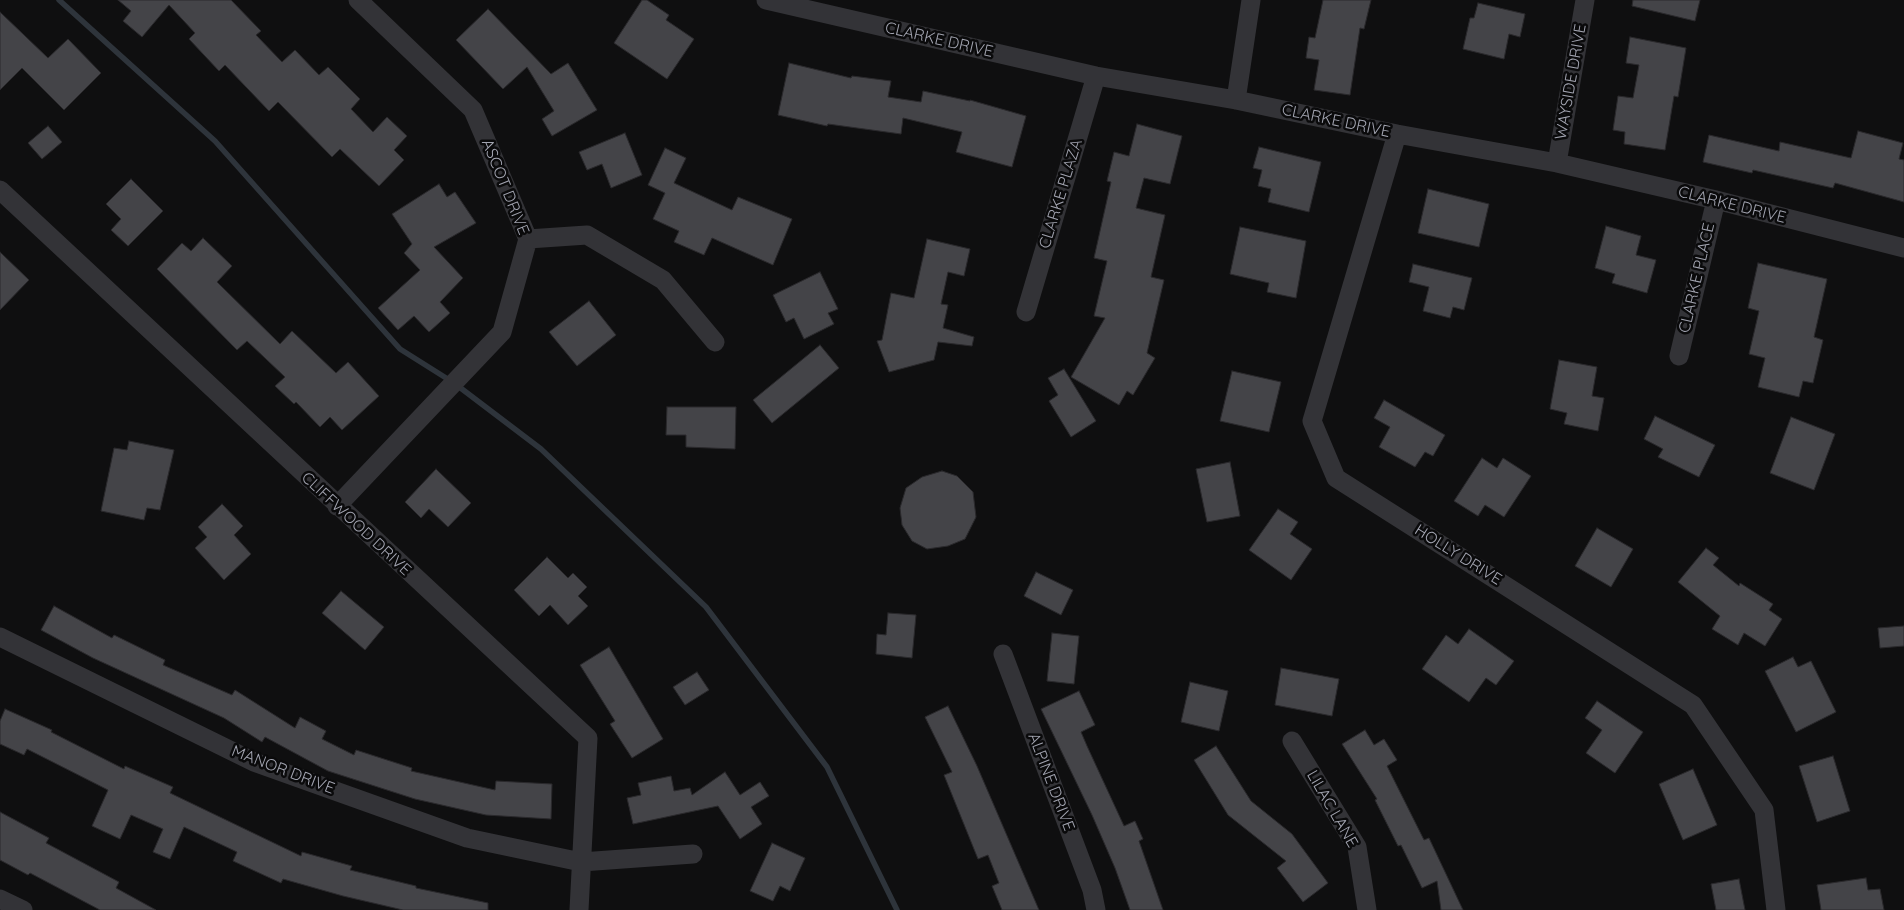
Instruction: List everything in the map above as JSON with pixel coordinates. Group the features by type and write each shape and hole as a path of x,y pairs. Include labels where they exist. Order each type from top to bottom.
{"street":[{"name":"ASCOT DRIVE","path":"337,506 502,332 528,239 473,110 358,0"},
{"name":"CLARKE DRIVE","path":"766,0 1096,76 1236,100 1397,134 1557,163 1716,200 1904,248"},
{"path":"1236,100 1251,0"},
{"name":"WAYSIDE DRIVE","path":"1557,163 1585,0"},
{"name":"CLARKE PLAZA","path":"1026,312 1096,76"},
{"name":"HOLLY DRIVE","path":"1397,134 1312,421 1336,478 1693,705 1764,810 1776,910"},
{"name":"CLIFFWOOD DRIVE","path":"0,190 588,738 579,910"},
{"name":"CLARKE PLACE","path":"1679,356 1716,200"},
{"path":"528,239 587,235 663,280 715,342"},
{"name":"MANOR DRIVE","path":"0,637 254,762 467,838 581,862 693,854"},
{"name":"ALPINE DRIVE","path":"1003,654 1092,890 1096,910"},
{"name":"LILAC LANE","path":"1292,741 1357,847 1367,910"},
{"path":"0,899 23,910"}],"building":[{"path":"118,0 231,0 261,31 256,35 282,62 295,50 319,75 328,67 360,99 351,109 373,132 387,117 407,136 394,150 404,160 379,186 340,149 332,157 278,102 269,111 225,65 219,71 189,39 195,33 169,5 142,37 123,21 131,11"},
{"path":"642,0 647,0 669,15 666,20 694,39 667,79 614,43"},
{"path":"1323,0 1371,0 1364,29 1360,28 1350,95 1314,90 1319,60 1306,58 1309,37 1315,38"},
{"path":"1633,0 1700,0 1695,21 1632,6"},
{"path":"1478,3 1525,14 1520,37 1509,34 1504,59 1463,49 1470,18 1474,18"},
{"path":"488,9 551,74 568,63 597,110 552,136 542,119 554,111 527,67 503,89 456,40"},
{"path":"0,12 48,58 68,39 101,73 64,110 22,68 0,90"},
{"path":"1630,37 1686,48 1678,97 1674,96 1665,150 1624,144 1625,132 1613,130 1618,96 1633,98 1639,65 1626,63"},
{"path":"789,63 851,78 852,76 891,81 888,97 921,102 923,91 970,100 1026,116 1012,167 956,152 962,132 903,118 901,134 828,124 827,126 778,115"},
{"path":"1137,124 1182,136 1170,184 1144,178 1136,208 1165,215 1151,277 1164,280 1147,353 1155,358 1133,395 1127,391 1119,405 1071,377 1105,318 1094,316 1107,261 1094,258 1111,182 1107,181 1114,152 1129,156"},
{"path":"48,126 62,142 42,159 28,143"},
{"path":"1858,131 1903,143 1899,159 1904,160 1904,202 1835,183 1833,188 1753,170 1752,173 1703,162 1709,135 1779,151 1780,142 1851,158"},
{"path":"625,133 642,175 611,188 602,164 587,170 579,152"},
{"path":"1259,147 1321,162 1309,212 1268,202 1271,189 1258,186 1262,170 1253,168"},
{"path":"665,148 686,158 674,183 732,210 738,197 792,219 773,265 712,238 704,255 674,242 679,231 653,219 665,193 648,185"},
{"path":"131,179 163,211 128,246 111,230 121,219 106,204"},
{"path":"439,184 447,197 455,192 476,223 434,247 463,278 440,302 450,313 429,332 414,316 398,330 378,308 420,270 404,253 412,244 392,214"},
{"path":"1428,189 1489,204 1479,247 1418,233"},
{"path":"1606,226 1641,236 1636,255 1656,260 1647,293 1612,283 1615,274 1595,268"},
{"path":"1240,227 1306,241 1296,298 1267,292 1269,283 1230,274"},
{"path":"203,238 232,266 217,282 280,344 292,331 336,373 348,362 379,396 342,430 330,417 320,427 296,402 294,404 275,386 285,377 247,341 237,350 157,269 182,243 191,251"},
{"path":"927,239 970,249 964,276 948,272 941,304 948,305 943,328 974,337 972,346 938,342 934,360 889,372 877,341 882,340 891,293 914,298"},
{"path":"0,252 29,280 0,310"},
{"path":"1758,263 1827,279 1814,337 1823,340 1813,383 1803,381 1799,397 1758,387 1765,358 1749,354 1759,311 1748,308"},
{"path":"1413,264 1472,278 1464,310 1453,307 1450,318 1423,311 1429,287 1409,282"},
{"path":"820,272 838,309 828,313 834,324 804,339 794,318 786,322 773,295"},
{"path":"589,301 616,335 577,366 549,332"},
{"path":"820,345 839,368 772,423 753,400"},
{"path":"1559,360 1597,367 1592,396 1604,398 1598,431 1564,424 1567,413 1550,409"},
{"path":"1064,369 1096,421 1071,437 1049,401 1058,395 1048,378"},
{"path":"1232,371 1281,382 1269,432 1220,421"},
{"path":"1384,400 1445,435 1433,456 1425,452 1415,467 1379,447 1390,427 1374,418"},
{"path":"667,407 736,407 735,449 686,447 686,435 666,435"},
{"path":"1655,416 1715,445 1699,477 1658,457 1663,449 1644,439"},
{"path":"1791,417 1835,434 1814,490 1770,473"},
{"path":"129,441 174,450 160,510 147,508 144,520 101,511 114,448 127,450"},
{"path":"1482,458 1497,468 1503,458 1531,476 1504,517 1485,505 1478,516 1454,501"},
{"path":"1230,462 1240,516 1207,522 1196,469"},
{"path":"436,469 471,503 448,527 429,509 421,518 405,502"},
{"path":"942,471 957,476 973,492 976,517 965,539 948,546 927,549 912,541 902,525 900,508 906,488 922,477"},
{"path":"222,504 243,526 234,535 251,554 224,580 195,548 207,537 198,527"},
{"path":"1278,509 1298,522 1290,534 1312,549 1291,580 1249,550"},
{"path":"1597,528 1633,549 1611,587 1575,566"},
{"path":"1706,548 1719,558 1713,565 1739,586 1740,583 1773,604 1769,610 1782,619 1765,646 1744,633 1738,645 1712,629 1720,616 1678,582"},
{"path":"547,557 568,578 573,573 587,587 578,596 588,606 568,625 550,605 539,616 514,590"},
{"path":"1036,572 1073,590 1061,615 1024,596"},
{"path":"341,591 384,627 365,650 322,613"},
{"path":"54,606 112,638 114,635 165,660 163,665 232,695 235,690 295,728 300,717 326,731 322,739 354,755 356,750 412,768 411,771 495,790 496,781 552,784 551,819 486,815 415,799 328,771 265,737 262,742 224,718 93,658 41,630"},
{"path":"888,613 916,615 912,658 876,654 877,634 886,635"},
{"path":"1904,626 1904,646 1880,648 1878,628"},
{"path":"1469,629 1514,661 1496,685 1486,678 1469,702 1422,669 1446,635 1458,644"},
{"path":"1052,633 1079,636 1074,684 1047,681"},
{"path":"609,647 663,739 632,758 610,724 615,721 580,665"},
{"path":"1793,657 1798,667 1811,661 1836,712 1796,732 1765,671"},
{"path":"1281,668 1339,679 1332,716 1275,705"},
{"path":"697,672 709,690 685,705 673,687"},
{"path":"1190,682 1228,691 1219,731 1181,722"},
{"path":"1079,691 1095,725 1081,732 1124,826 1135,821 1143,839 1139,841 1163,910 1130,910 1115,868 1092,815 1041,709"},
{"path":"1597,701 1643,732 1615,773 1586,753 1602,730 1585,718"},
{"path":"948,706 977,766 1039,910 1002,910 992,886 999,883 988,855 978,859 944,775 952,772 925,717"},
{"path":"5,709 52,730 51,732 124,769 125,766 173,787 170,793 301,856 302,852 352,866 350,870 416,886 416,888 488,903 488,910 403,910 283,879 281,883 233,861 237,852 184,827 170,859 153,852 163,829 131,815 120,839 92,826 108,790 27,749 24,755 0,744 0,721"},
{"path":"1365,730 1374,745 1384,739 1397,760 1387,766 1424,840 1429,838 1463,910 1441,910 1437,881 1422,888 1401,845 1398,846 1375,800 1377,799 1342,744"},
{"path":"1216,746 1251,801 1292,834 1328,883 1303,902 1277,868 1286,861 1228,815 1194,760"},
{"path":"1833,756 1850,811 1817,822 1799,766"},
{"path":"1693,769 1717,825 1683,840 1659,784"},
{"path":"725,772 740,795 760,782 769,796 751,807 762,824 740,839 718,806 633,824 627,798 641,795 638,783 671,776 674,791 690,788 692,795"},
{"path":"0,812 49,838 46,843 119,882 116,888 156,910 100,910 30,873 28,875 0,860"},
{"path":"772,843 805,858 790,891 780,886 773,901 750,891"},
{"path":"1866,878 1868,890 1880,889 1884,910 1821,910 1817,885"},
{"path":"1739,879 1745,910 1716,910 1711,884"}],"waterway":[{"path":"59,0 215,141 400,349 454,383 541,449 706,607 827,767 897,910"}]}
